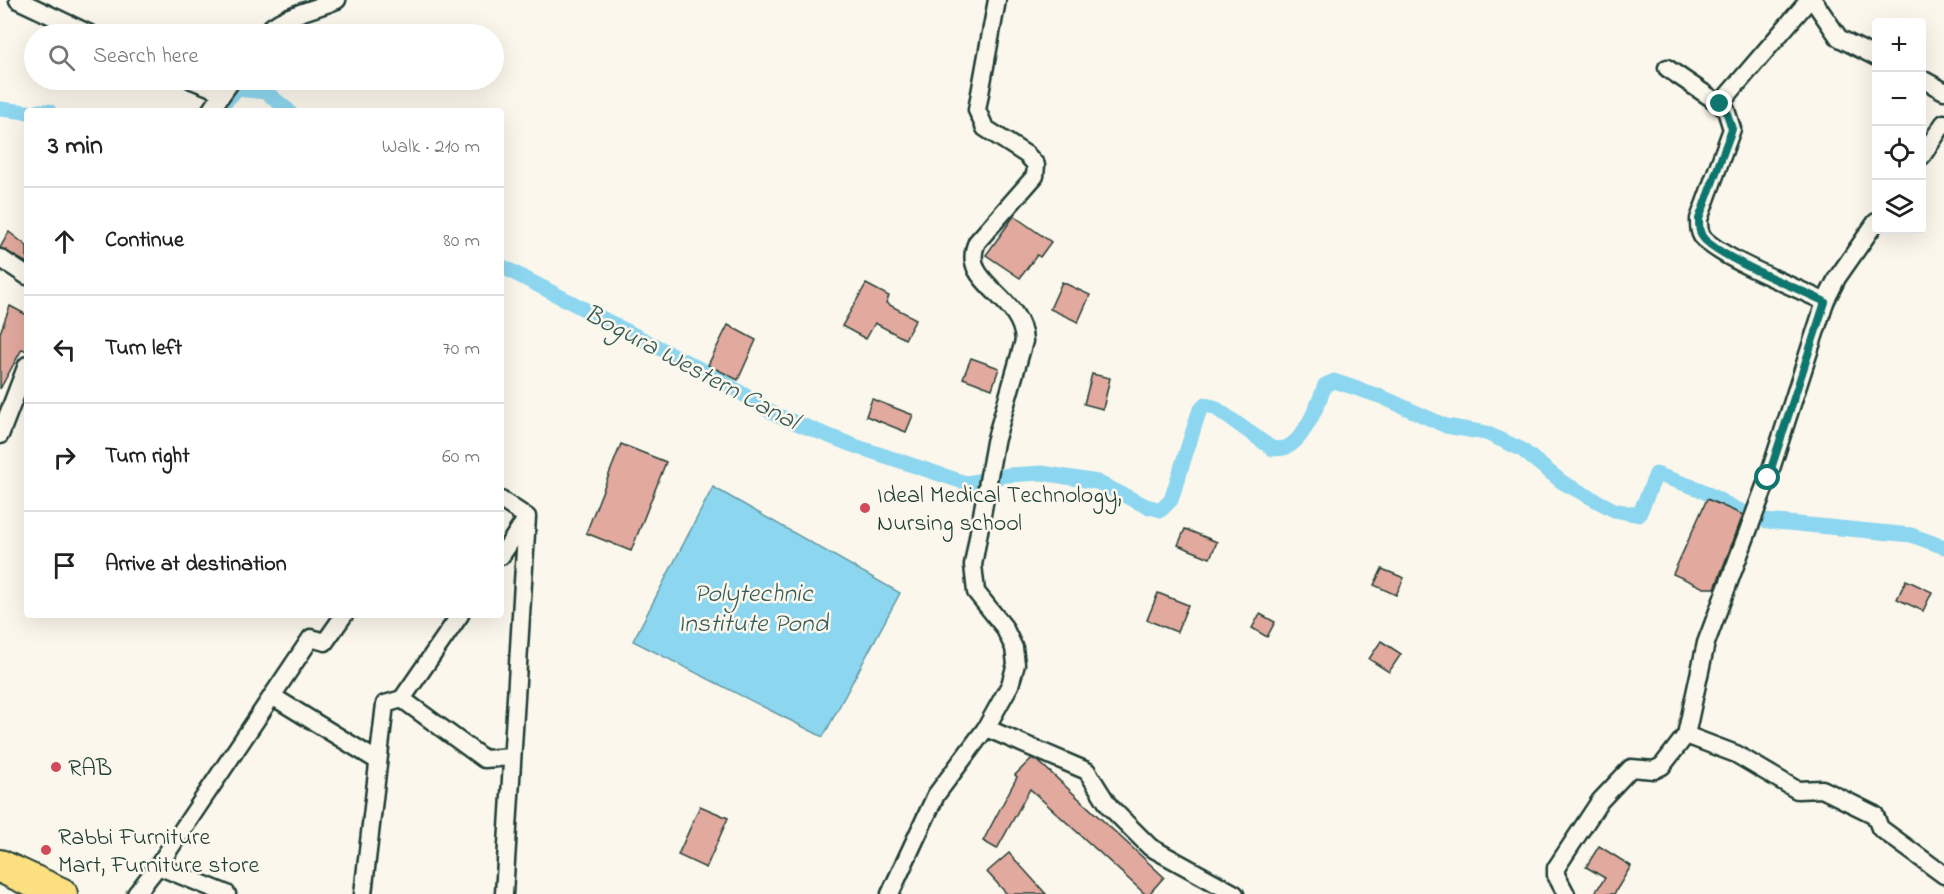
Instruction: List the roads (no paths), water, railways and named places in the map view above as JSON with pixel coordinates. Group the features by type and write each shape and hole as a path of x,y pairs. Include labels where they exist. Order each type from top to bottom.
{"highway":[{"path":"0,866 61,894"},
{"path":"0,889 10,894"}],"street":[{"path":"18,0 69,24"},
{"path":"276,24 288,17 313,11 338,0"},
{"path":"890,894 936,795 986,728 1011,685 1016,664 1014,648 1004,627 976,592 973,565 995,442 1024,341 1019,316 973,268 972,253 977,242 1035,176 1036,165 1027,155 985,128 976,110 997,0"},
{"path":"1720,104 1811,0 1839,38 1872,55"},
{"path":"1667,68 1720,104 1726,110 1732,129 1699,219 1699,230 1704,239 1728,255 1825,302"},
{"path":"1926,81 1944,90"},
{"path":"212,108 224,90"},
{"path":"1926,150 1944,123"},
{"path":"1566,894 1556,875 1556,868 1600,801 1631,768 1654,770 1662,766 1686,735 1706,643 1759,501 1825,302 1837,278 1872,228"},
{"path":"0,258 24,274"},
{"path":"0,435 24,373"},
{"path":"504,502 527,517"},
{"path":"504,552 527,517"},
{"path":"504,894 527,517"},
{"path":"136,894 158,866 311,638 326,642 342,618"},
{"path":"363,894 384,704 402,699 458,618"},
{"path":"272,696 378,761"},
{"path":"402,699 484,759 512,757"},
{"path":"986,728 1087,771 1109,806 1150,847 1235,894"},
{"path":"1686,735 1736,754 1797,790 1822,789 1875,815 1880,828 1944,875"},
{"path":"158,866 227,894"}],"water":[{"name":"Polytechnic Institute Pond","path":"713,487 900,593 823,737 633,641"}],"waterway":[{"name":"Bogura Western Canal","path":"220,107 236,90"},
{"name":"Bogura Western Canal","path":"247,90 266,92 285,108"},
{"name":"Bogura Western Canal","path":"0,109 24,112"},
{"name":"Bogura Western Canal","path":"504,268 719,379 776,415 852,445 966,483 1008,475 1042,473 1097,482 1146,506 1161,510 1171,500 1199,412 1205,405 1214,407 1273,449 1284,448 1294,443 1300,436 1325,385 1334,381 1382,397 1446,426 1486,433 1521,449 1562,482 1614,510 1639,515 1656,474 1699,489 1736,509 1767,521 1911,535 1944,547"}],"place":[{"name":"Ideal Medical Technology, Nursing school","path":"865,508"},
{"name":"RAB","path":"56,767"},
{"name":"Rabbi Furniture Mart, Furniture store","path":"46,850"}]}
